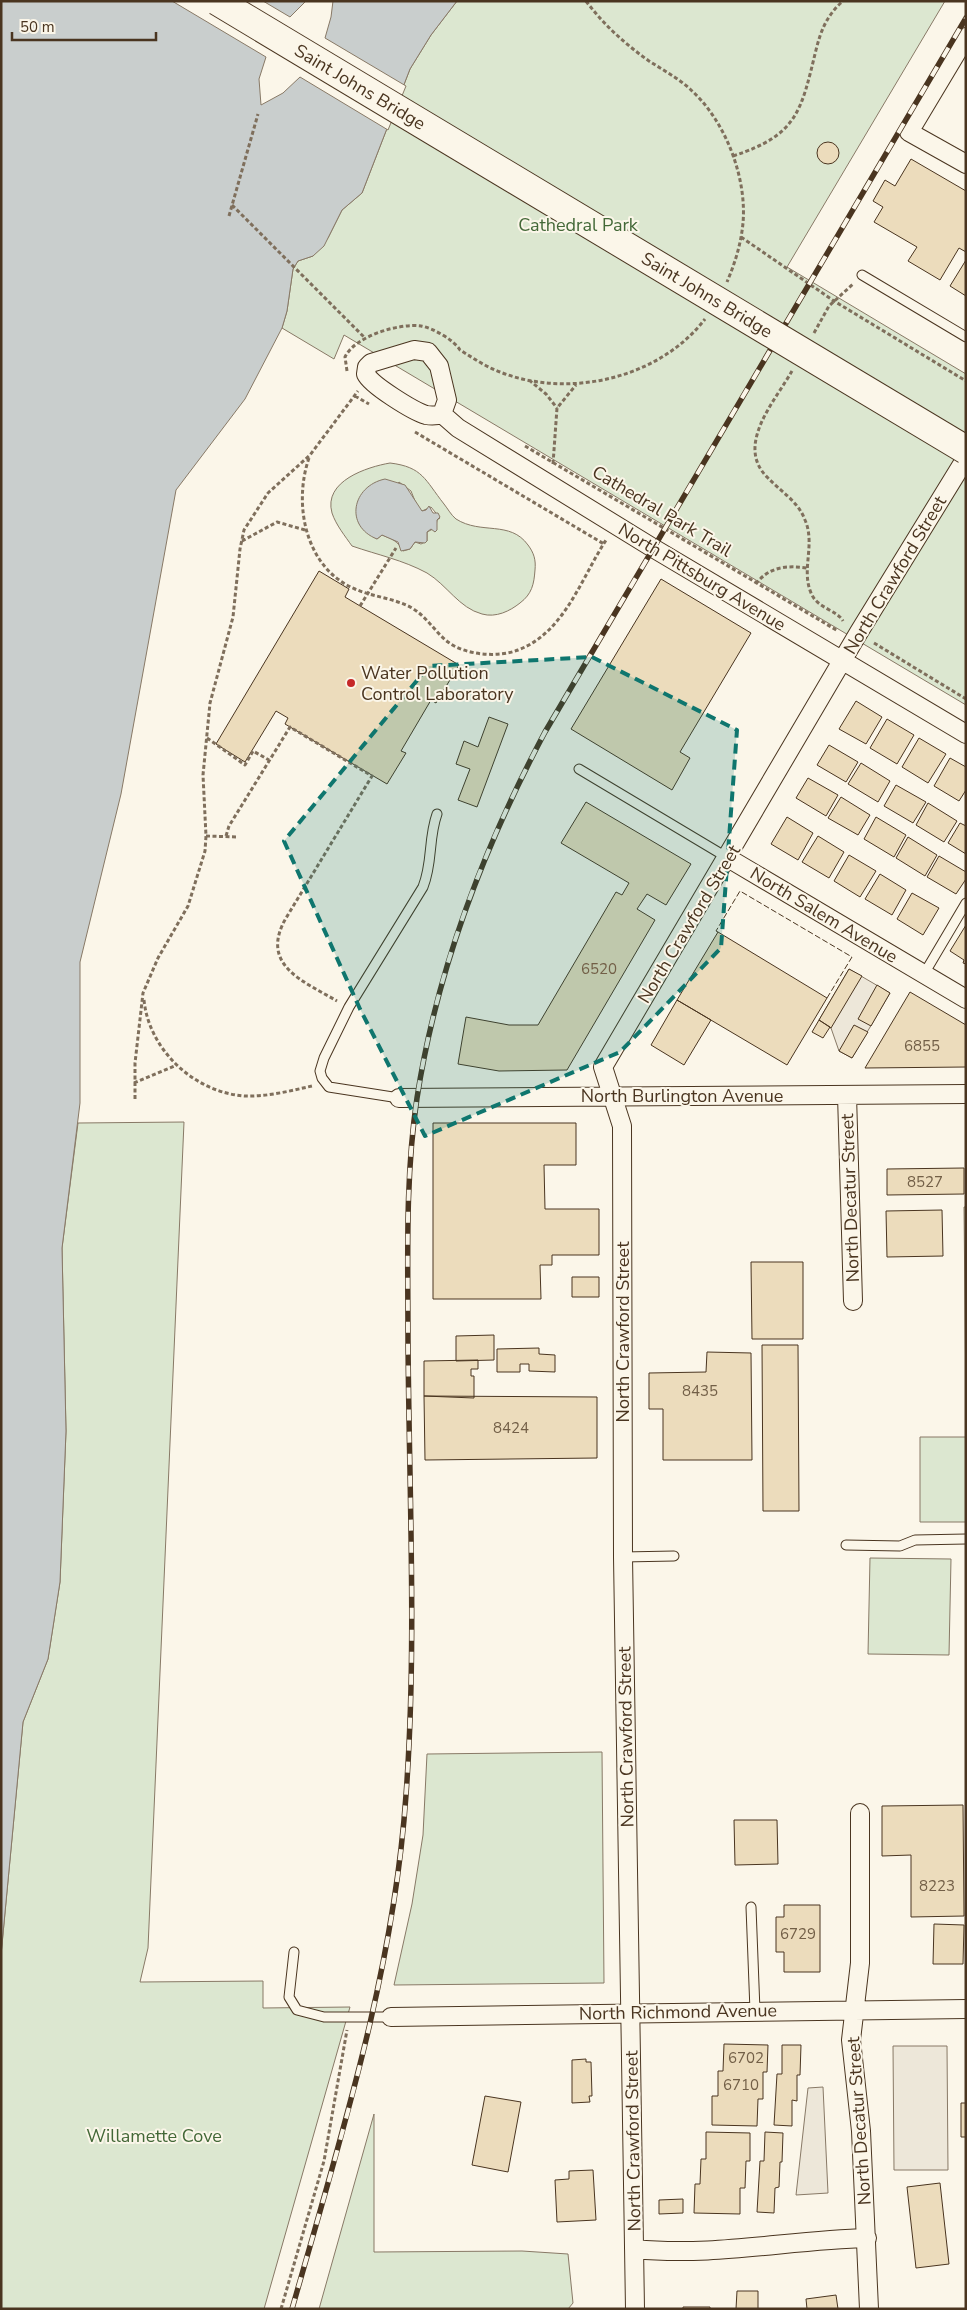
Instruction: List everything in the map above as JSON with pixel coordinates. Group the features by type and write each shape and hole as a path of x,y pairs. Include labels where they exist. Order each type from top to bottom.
{"main road":[{"name":"Saint Johns Bridge","path":"217,1 966,450"}],"street":[{"path":"966,37 909,132 966,164"},
{"path":"414,350 428,352 439,366 447,400 442,414 435,416 421,413 383,390 368,378 367,367 380,359 402,352 414,350"},
{"name":"North Pittsburg Avenue","path":"442,414 458,428 616,525 966,734"},
{"name":"North Crawford Street","path":"635,2309 629,2013 628,1772 623,1557 622,1126 603,1067 844,661 859,632 966,458"},
{"name":"North Salem Avenue","path":"728,858 966,999"},
{"name":"North Burlington Avenue","path":"399,1098 966,1094"},
{"name":"North Decatur Street","path":"847,1095 853,1301"},
{"name":"North Decatur Street","path":"860,1813 860,1963 851,2040 861,2131 869,2309"},
{"name":"North Richmond Avenue","path":"391,2017 966,2009"},
{"path":"635,2249 672,2253 701,2252 828,2239 867,2238"}],"lane":[{"path":"862,275 966,337"},
{"name":"North Salem Avenue","path":"579,769 728,858"},
{"path":"399,1098 338,1090 325,1083 320,1071 324,1058 349,1007 422,886 429,871 431,831 437,814"},
{"path":"924,974 966,903"},
{"path":"846,1545 900,1546 914,1540 966,1540"},
{"path":"623,1557 674,1556"},
{"path":"751,1907 755,2011"},
{"path":"294,1952 289,1997 297,2010 324,2017 391,2017"}],"path":[{"path":"586,1 619,38 691,89 712,116 733,156 743,203 742,237 737,257 725,287"},
{"path":"733,156 773,139 788,127 804,100 826,20 843,1"},
{"path":"229,216 258,114"},
{"path":"232,205 365,338"},
{"path":"742,237 834,302 966,381"},
{"path":"811,338 834,302 862,275"},
{"path":"460,350 499,372 529,380 576,385 613,378 657,360 685,340 710,313"},
{"name":"Cathedral Park Trail","path":"520,442 838,631 844,620 817,602 812,596 807,568 810,540 805,519 787,494 760,469 755,453 756,434 793,370"},
{"path":"529,380 546,394 557,408"},
{"path":"544,481 554,463 557,408 576,385"},
{"path":"135,1099 134,1083 143,993 158,958 188,906 201,870 206,836 203,775 210,704 233,617 244,530 268,493 310,455 359,391"},
{"path":"355,396 372,406"},
{"path":"406,427 604,544"},
{"path":"310,455 302,494 305,530 309,541 332,572 348,585 393,600 413,609 447,642 456,647 488,653 511,652 540,639 555,624 616,525"},
{"path":"242,541 277,522 305,530"},
{"path":"360,606 396,548"},
{"path":"746,603 756,583 762,576 786,567 807,568"},
{"path":"874,643 966,699"},
{"path":"226,836 229,826 290,727 372,776 290,911 277,938 279,956 290,972 349,1007"},
{"path":"207,738 245,764 254,751 269,760"},
{"path":"206,836 238,837"},
{"path":"143,993 145,1012 150,1028 166,1053 177,1065 206,1086 226,1093 245,1096 325,1083"},
{"path":"134,1083 177,1065"},
{"path":"281,2309 324,2161 349,2017"}],"highlighted area":[{"path":"592,657 737,730 721,948 620,1052 425,1136 360,1009 284,841 429,666"}],"green space":[{"name":"Cathedral Park","path":"457,1 945,1 787,267 966,374 966,705 344,335 334,359 282,328 287,311 293,269 298,261 313,256 328,238 342,210 362,193 410,69 431,35"},
{"path":"390,463 417,471 456,519 466,524 504,530 521,537 532,551 535,563 533,584 524,600 512,609 502,613 482,614 460,602 434,578 418,568 352,546 338,526 332,513 331,502 334,492 340,484 359,472","holes":["399,482 411,491 417,506 422,511 431,507 440,518 437,520 435,532 433,529 427,532 427,541 421,544 415,542 410,549 403,551 392,539 382,535 377,539 362,528"]},
{"name":"Willamette Cove","path":"184,1122 148,1948 140,1982 263,1981 263,2008 350,2007 264,2309 1,2309 1,1955 23,1722 48,1659 60,1582 66,1431 62,1248 78,1123"},
{"path":"964,1207 966,1207 966,1404"},
{"path":"920,1437 966,1437 966,1522 920,1522"},
{"path":"870,1558 951,1559 949,1655 868,1654"},
{"path":"602,1752 604,1983 394,1985 412,1904 423,1835 427,1754"},
{"path":"374,2114 374,2252 522,2251 568,2254 573,2303 568,2309 319,2309"}],"shaded area":[{"path":"1,1 457,1 431,35 410,69 362,193 342,210 324,246 313,256 298,261 293,269 287,311 282,328 245,399 176,490 121,794 80,962 80,1103 62,1248 66,1431 60,1582 48,1659 23,1722 1,1955"},
{"path":"385,479 405,485 422,511 426,510 429,506 433,513 438,513 440,517 437,520 437,530 435,532 431,529 427,532 427,541 425,543 415,542 410,549 401,551 398,542 382,535 377,539 367,533 360,525 356,516 359,498 374,483"},
{"path":"849,969 890,993 852,1058 839,1051 831,1028 819,1020"},
{"path":"893,2046 947,2046 948,2170 894,2170"},
{"path":"823,2087 828,2193 796,2195 808,2088"}],"pier":[{"path":"172,1 263,1 290,17 306,1 333,1 325,38 406,86 388,130 300,77 283,93 261,105 259,79 266,57"}],"building":[{"path":"824,142 832,142 839,149 839,157 832,164 824,164 817,157 817,149"},
{"path":"911,159 966,191 966,252 959,248 940,280 908,261 917,247 874,222 883,207 873,201 885,180 895,186"},
{"path":"966,260 966,296 950,286"},
{"name":"Water Pollution Control Laboratory","path":"319,571 349,589 345,597 459,665 436,703 431,700 401,751 406,753 387,784 285,724 288,718 276,711 245,762 216,744"},
{"path":"661,579 751,633 680,752 690,758 672,790 571,729"},
{"path":"856,701 882,717 866,744 839,729"},
{"path":"489,717 508,724 477,807 458,800 470,769 456,764 464,741 478,747"},
{"path":"887,719 914,735 897,764 870,748"},
{"path":"919,738 946,754 928,783 902,767"},
{"path":"829,745 858,762 846,782 817,765"},
{"path":"950,758 966,767 966,790 959,801 934,786"},
{"path":"861,763 890,781 878,802 848,784"},
{"path":"808,778 838,795 826,816 796,798"},
{"path":"896,785 926,802 913,823 884,806"},
{"path":"841,797 870,815 858,835 828,818"},
{"path":"586,802 691,864 666,905 647,894 637,909 655,920 567,1070 499,1071 458,1064 466,1017 509,1025 538,1025 616,892 622,895 629,883 561,843"},
{"path":"928,803 957,821 944,842 916,825"},
{"path":"787,817 813,833 798,860 771,844"},
{"path":"876,817 906,835 894,857 864,839"},
{"path":"960,823 966,826 966,854 948,843"},
{"path":"818,836 844,852 829,878 802,862"},
{"path":"908,837 937,855 925,876 896,858"},
{"path":"849,855 876,871 860,897 834,881"},
{"path":"939,856 966,872 966,879 956,894 927,877"},
{"path":"880,874 906,890 892,915 865,899"},
{"path":"912,893 939,908 923,935 897,919"},
{"path":"966,925 966,964 963,963 964,960 950,951"},
{"path":"718,932 827,998 787,1065 677,1000"},
{"path":"849,969 862,976 831,1028 819,1020"},
{"path":"877,985 890,993 871,1026 858,1019"},
{"path":"910,992 966,1025 966,1067 865,1068"},
{"path":"677,1000 711,1020 684,1065 651,1045"},
{"path":"819,1020 830,1027 823,1038 812,1032"},
{"path":"854,1025 868,1032 852,1058 839,1051"},
{"path":"433,1123 576,1123 576,1165 544,1165 545,1209 599,1209 599,1255 552,1255 552,1265 540,1265 541,1299 433,1299"},
{"path":"964,1168 964,1194 887,1195 887,1169"},
{"path":"942,1210 943,1256 887,1257 886,1211"},
{"path":"751,1262 803,1262 803,1339 752,1339"},
{"path":"572,1277 599,1277 599,1297 572,1297"},
{"path":"494,1335 494,1360 456,1361 456,1336"},
{"path":"762,1345 798,1345 799,1511 763,1511"},
{"path":"539,1348 539,1354 555,1355 555,1372 529,1371 529,1364 520,1364 520,1372 497,1372 497,1349"},
{"path":"707,1352 751,1353 752,1460 663,1460 663,1409 649,1409 649,1373 706,1372"},
{"path":"478,1360 478,1369 471,1369 471,1376 474,1376 474,1398 424,1396 424,1361"},
{"path":"424,1396 597,1397 597,1458 425,1460"},
{"path":"963,1805 964,1916 911,1917 911,1855 882,1856 882,1806"},
{"path":"734,1820 777,1820 778,1864 735,1865"},
{"path":"784,1905 820,1905 820,1972 784,1972 784,1952 776,1952 776,1917 784,1917"},
{"path":"934,1924 964,1925 963,1964 933,1964"},
{"path":"724,2044 768,2045 767,2072 763,2072 763,2099 758,2099 757,2126 712,2125 712,2096 718,2096 718,2071 723,2071"},
{"path":"782,2045 801,2045 800,2075 797,2075 797,2101 792,2100 792,2126 774,2125 777,2074 782,2074"},
{"path":"586,2059 586,2062 591,2062 592,2096 589,2096 590,2102 572,2103 572,2060"},
{"path":"485,2096 521,2102 508,2172 472,2165"},
{"path":"961,2103 966,2103 966,2137 961,2137"},
{"path":"706,2132 750,2133 750,2161 746,2161 745,2188 740,2188 740,2214 694,2213 695,2184 700,2184 701,2159 706,2159"},
{"path":"765,2132 783,2133 782,2162 780,2162 779,2187 775,2188 774,2213 757,2212 760,2161 764,2161"},
{"path":"593,2170 596,2220 557,2222 555,2180 569,2179 569,2171"},
{"path":"940,2183 949,2264 916,2268 907,2187"},
{"path":"683,2199 683,2213 659,2214 659,2200"},
{"path":"737,2291 758,2291 758,2309 736,2309"},
{"path":"836,2295 838,2309 807,2309 806,2299"},
{"path":"683,2307 710,2307 710,2309 683,2309"}],"railway":[{"path":"292,2309 346,2119 362,2055 390,1926 400,1861 409,1739 412,1625 409,1189 417,1098 437,1002 450,955 483,864 502,819 545,732 966,18"}],"fence":[{"path":"718,932 716,931 740,891 852,957 827,998"}],"place":[{"name":"Water Pollution Control Laboratory","path":"351,683"}]}
